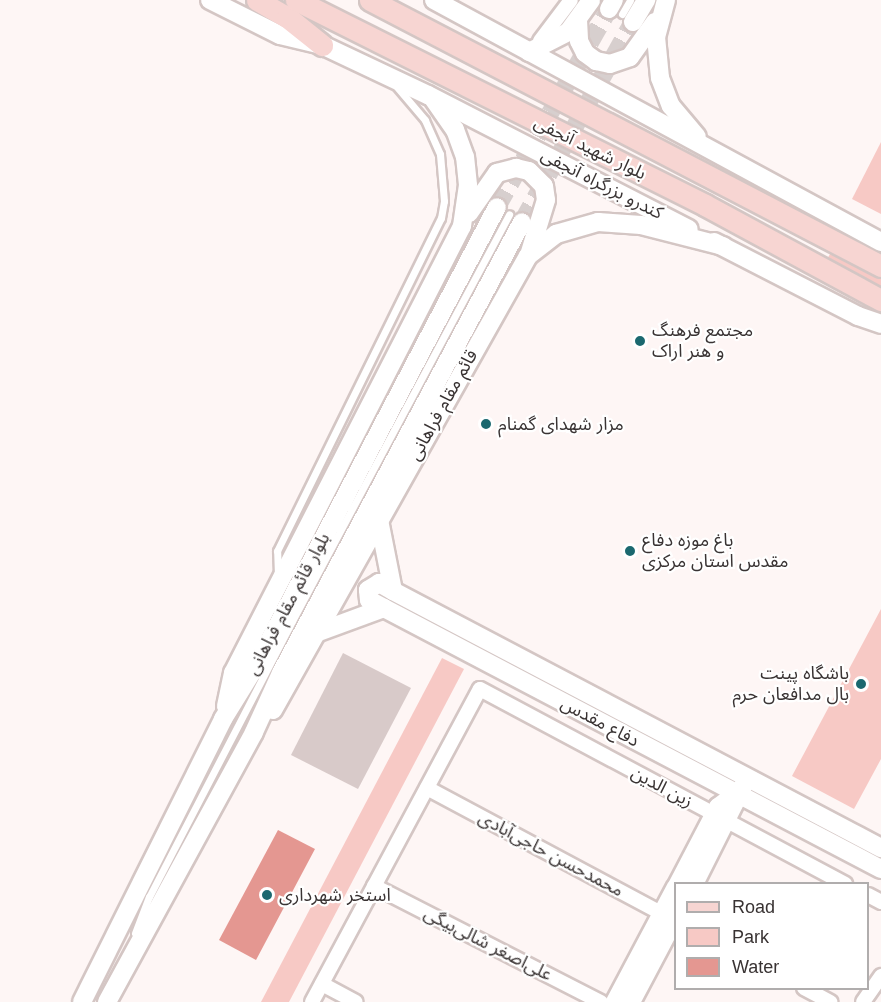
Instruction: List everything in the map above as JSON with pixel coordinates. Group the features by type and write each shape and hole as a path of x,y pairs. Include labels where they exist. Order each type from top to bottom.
{"main road":[{"path":"256,0 287,17 322,45"},
{"name":"بلوار شهید آنجفی","path":"296,0 705,205 881,300"},
{"name":"بلوار شهید آنجفی","path":"369,0 881,266"}],"street":[{"name":"کندرو بزرگراه آنجفی","path":"210,0 280,35 322,45 428,95 858,316 881,324"},
{"path":"434,0 881,242"},
{"path":"529,52 551,31 571,0"},
{"path":"529,52 560,38 578,20 591,0"},
{"path":"620,11 646,0"},
{"path":"578,20 579,41 585,53 603,64 618,63 636,52 664,5"},
{"path":"664,5 656,51 664,93 680,119 714,152"},
{"path":"428,95 447,117 465,157 468,185 462,226"},
{"path":"223,719 232,673 479,193 497,173 510,168 529,171 544,186 546,200 528,256"},
{"name":"بلوار قائم مقام فراهانی","path":"82,1002 223,719 260,659 509,214"},
{"name":"بلوار قائم مقام فراهانی","path":"107,1002 254,732 281,673 509,214"},
{"name":"قائم مقام فراهانی","path":"254,732 282,699 316,633 528,256 556,234 598,222 641,225 723,246"},
{"path":"379,520 393,591"},
{"path":"384,608 369,600 368,590 380,583 393,591"},
{"name":"دفاع مقدس","path":"393,591 742,786 881,869"},
{"path":"316,633 384,608"},
{"name":"دفاع مقدس","path":"384,608 742,786 881,848"},
{"name":"زین الدین","path":"427,788 480,689 841,882"},
{"path":"678,882 742,786"},
{"path":"312,1002 427,788"},
{"name":"محمدحسن حاجی‌آبادی","path":"427,788 672,917"},
{"path":"695,882 721,818"},
{"name":"علی‌اصغر شالی‌بیگی","path":"374,886 602,1002"},
{"path":"631,1002 672,917 674,901"},
{"path":"615,1002 672,917"},
{"path":"862,1002 881,976"},
{"path":"322,984 356,1002"},
{"path":"808,990 830,1002"}],"lane":[{"path":"620,11 630,0"},
{"path":"278,586 277,551 441,218 443,171 437,146 417,107 387,76"},
{"path":"135,933 149,897 248,706 509,214"}],"green space":[{"path":"881,142 881,214 852,199"},
{"path":"832,251 881,277 881,288 827,259"},
{"name":"باشگاه پینت بال مدافعان حرم","path":"881,609 881,759 854,809 792,776"},
{"path":"442,658 464,669 289,1002 261,1002"}],"water":[{"name":"استخر شهرداری","path":"278,830 315,849 256,960 219,940"}],"building":[{"path":"343,653 411,688 358,789 291,755"}],"tunnel":[{"path":"497,207 609,9"},
{"path":"522,222 633,22"}],"place":[{"name":"مجتمع فرهنگ و هنر اراک","path":"640,341"},
{"name":"مزار شهدای گمنام","path":"486,424"},
{"name":"باغ موزه دفاع مقدس استان مرکزی","path":"630,551"},
{"name":"باشگاه پینت بال مدافعان حرم","path":"861,684"},
{"name":"استخر شهرداری","path":"267,895"}]}
